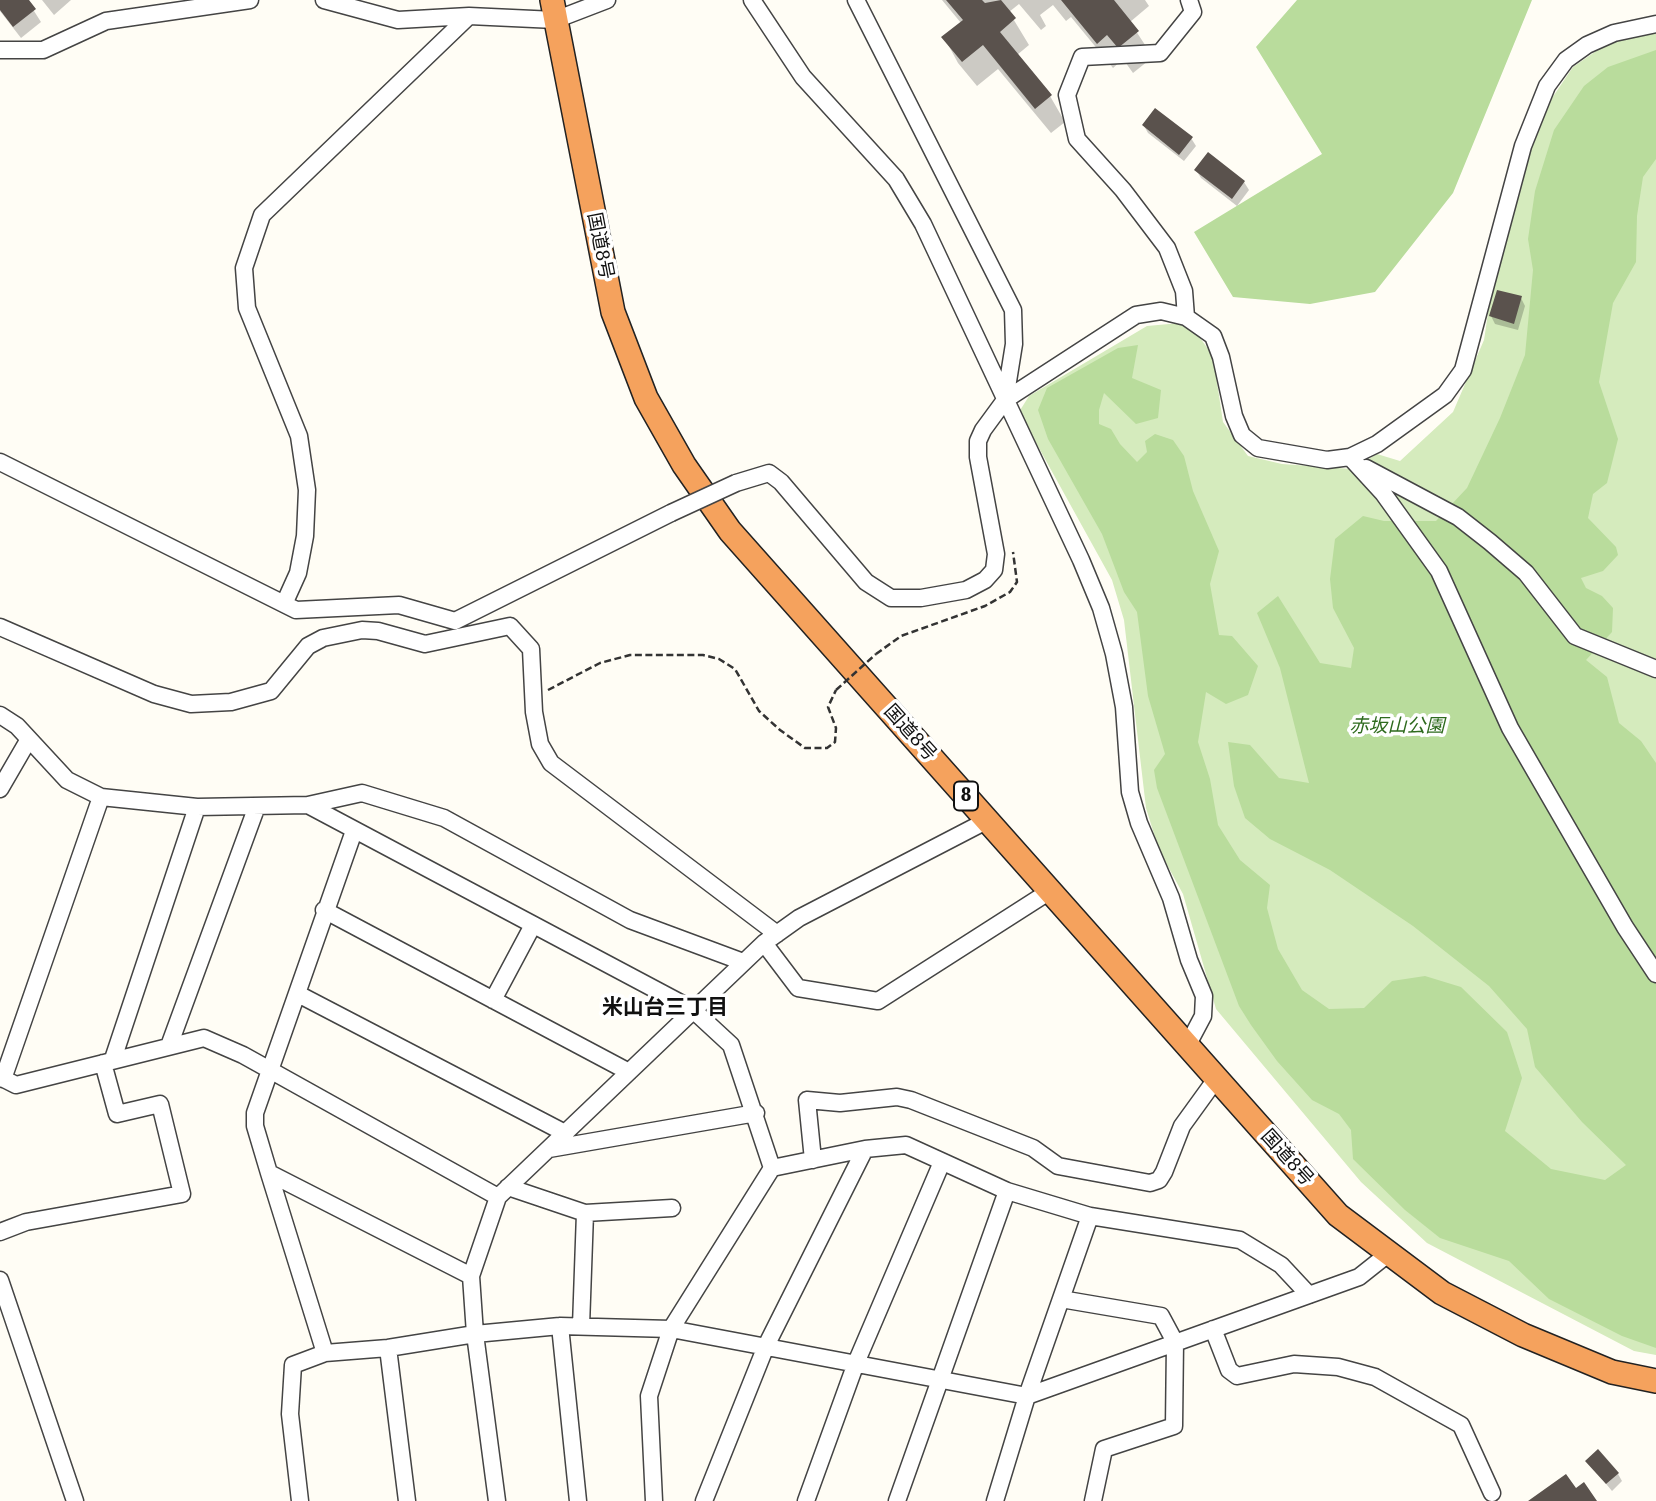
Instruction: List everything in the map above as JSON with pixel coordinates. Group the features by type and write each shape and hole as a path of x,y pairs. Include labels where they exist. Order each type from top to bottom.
{"highway":[{"name":"国道8号","path":"553,10 613,312 646,398 684,465 730,531 988,820 1186,1048 1338,1215 1442,1293 1522,1335 1612,1372 1656,1381"}],"street":[{"path":"0,50 43,50 106,21 250,0"},
{"path":"324,0 398,20 553,10 607,0"},
{"path":"752,0 803,77 896,179 923,224 1081,560 1111,643 1124,707 1130,792 1151,858 1171,898 1189,960 1205,996 1203,1016 1186,1048"},
{"path":"1186,317 1184,291 1167,248 1123,190 1077,139 1067,95 1082,57 1160,53 1194,12 1189,0"},
{"path":"858,1 1013,310 1014,344 1005,400"},
{"path":"284,604 298,573 305,536 307,490 299,436 247,308 244,268 262,215 469,16"},
{"path":"0,462 296,610 398,605 455,621 736,482 769,473 781,482 866,582 891,598 920,598 966,590 985,580 995,570 996,554 982,484 978,441 1005,400 1136,315 1161,310 1186,317 1213,336 1242,435 1258,448 1328,460 1350,457 1377,444 1445,395 1463,370 1473,341 1523,146 1547,86 1566,60 1587,45 1614,33 1656,24"},
{"path":"1350,457 1378,475 1458,517 1490,542 1526,573 1575,636 1656,670"},
{"path":"1350,457 1383,493 1439,571 1510,729 1625,927 1656,974"},
{"path":"0,627 154,694 191,704 232,702 271,691 281,683 303,652 323,638 362,630 378,631 425,644 510,626 531,649 540,744 551,763 770,938 798,988 878,1001 1050,891"},
{"path":"0,715 17,726 68,780 101,797 197,807 308,805 362,793 444,818 631,920 743,962"},
{"path":"0,789 29,739"},
{"path":"101,797 1,1078 16,1085 204,1038 243,1055 270,1072 503,1192 585,1213 672,1208"},
{"path":"308,805 692,1009 731,1045 772,1168"},
{"path":"170,1046 257,806"},
{"path":"0,1232 26,1222 182,1194 160,1104 117,1114 108,1061 197,807"},
{"path":"497,1501 475,1334 471,1276 503,1192 692,1009 770,938 799,918 988,820"},
{"path":"325,1353 255,1126 255,1113 354,831"},
{"path":"324,911 629,1072"},
{"path":"493,1000 533,925"},
{"path":"298,994 565,1133"},
{"path":"813,1160 807,1100 839,1103 897,1097 911,1100 1033,1148 1058,1166 1150,1184 1159,1180 1182,1126 1216,1079"},
{"path":"549,1149 755,1113"},
{"path":"654,1501 649,1396 671,1329 772,1168 865,1149 906,1145 1007,1191 1090,1216 1240,1240 1281,1265 1308,1295"},
{"path":"704,1501 766,1346 865,1149"},
{"path":"806,1501 856,1363 942,1162"},
{"path":"269,1173 471,1276"},
{"path":"897,1501 942,1382 1007,1191"},
{"path":"582,1326 585,1213"},
{"path":"995,1501 1027,1396 1090,1216"},
{"path":"300,1501 290,1414 293,1365 325,1353 388,1348 475,1334 560,1326 671,1329 1027,1396 1359,1277 1388,1254"},
{"path":"0,1280 75,1501"},
{"path":"1061,1298 1161,1315 1175,1342 1174,1426 1104,1449 1093,1501"},
{"path":"560,1326 578,1501"},
{"path":"1213,1329 1229,1370 1237,1376 1294,1364 1338,1367 1375,1377 1461,1425 1492,1493"},
{"path":"388,1348 407,1501"}],"path":[{"path":"534,697 600,663 630,655 703,655 719,659 735,669 759,711 780,730 805,748 828,748 835,742 836,728 828,708 836,690 876,654"}],"green space":[{"path":"1297,0 1532,0 1453,193 1375,292 1310,304 1233,297 1194,232 1322,154 1256,47"},
{"name":"赤坂山公園","path":"1656,30 1656,1355 1634,1351 1427,1243 1361,1182 1216,1009 1183,894 1159,850 1146,808 1124,620 1112,580 1019,412 1029,396 1147,326 1180,323 1198,335 1213,356 1223,422 1248,456 1282,464 1352,469 1377,454 1400,461 1453,412 1484,340 1495,267 1531,145 1550,101 1573,67 1602,47 1638,33"},
{"name":"赤坂山公園","path":"1656,50 1656,159 1643,177 1637,216 1636,262 1613,303 1599,382 1618,439 1607,483 1593,494 1588,518 1616,547 1618,555 1603,571 1581,578 1586,588 1602,596 1613,608 1612,632 1586,660 1607,677 1619,723 1641,741 1656,763 1656,1348 1622,1336 1549,1299 1509,1261 1440,1238 1405,1210 1353,1159 1351,1130 1339,1114 1312,1100 1277,1061 1251,1025 1239,1006 1157,788 1154,770 1165,754 1148,696 1137,612 1124,592 1102,534 1048,439 1038,410 1047,388 1118,348 1138,345 1132,378 1161,390 1158,418 1136,424 1104,393 1099,410 1099,424 1111,429 1120,444 1137,462 1147,452 1145,441 1155,434 1173,440 1184,456 1193,491 1219,551 1210,584 1219,635 1232,636 1258,666 1248,695 1226,704 1206,692 1198,742 1210,779 1218,825 1240,860 1270,885 1267,908 1278,949 1302,990 1329,1009 1364,1008 1392,981 1425,976 1461,987 1507,1032 1522,1078 1505,1131 1551,1169 1605,1180 1626,1165 1582,1122 1535,1067 1527,1029 1489,986 1413,926 1330,870 1270,839 1245,818 1234,786 1228,742 1250,745 1279,778 1309,783 1280,668 1257,613 1278,596 1320,663 1351,668 1354,648 1333,608 1330,579 1335,539 1363,516 1384,521 1436,521 1467,488 1500,418 1525,355 1533,270 1528,239 1535,191 1554,130 1584,86 1608,67"}],"building":[{"path":"0,0 29,0 36,9 13,27 0,10"},
{"path":"946,0 982,0 985,3 1001,0 1016,18 1000,32 1052,95 1035,109 983,45 962,62 941,37 963,20"},
{"path":"1061,0 1114,0 1139,31 1118,48 1107,35 1097,44"},
{"path":"1155,108 1193,137 1179,155 1142,125"},
{"path":"1208,152 1245,181 1232,199 1194,170"},
{"path":"1497,290 1522,296 1514,324 1489,316"},
{"path":"1598,1449 1619,1473 1606,1484 1585,1461"},
{"path":"1566,1474 1576,1488 1584,1482 1597,1501 1528,1501"}],"district":[{"name":"米山台三丁目","path":"665,1008"}]}
